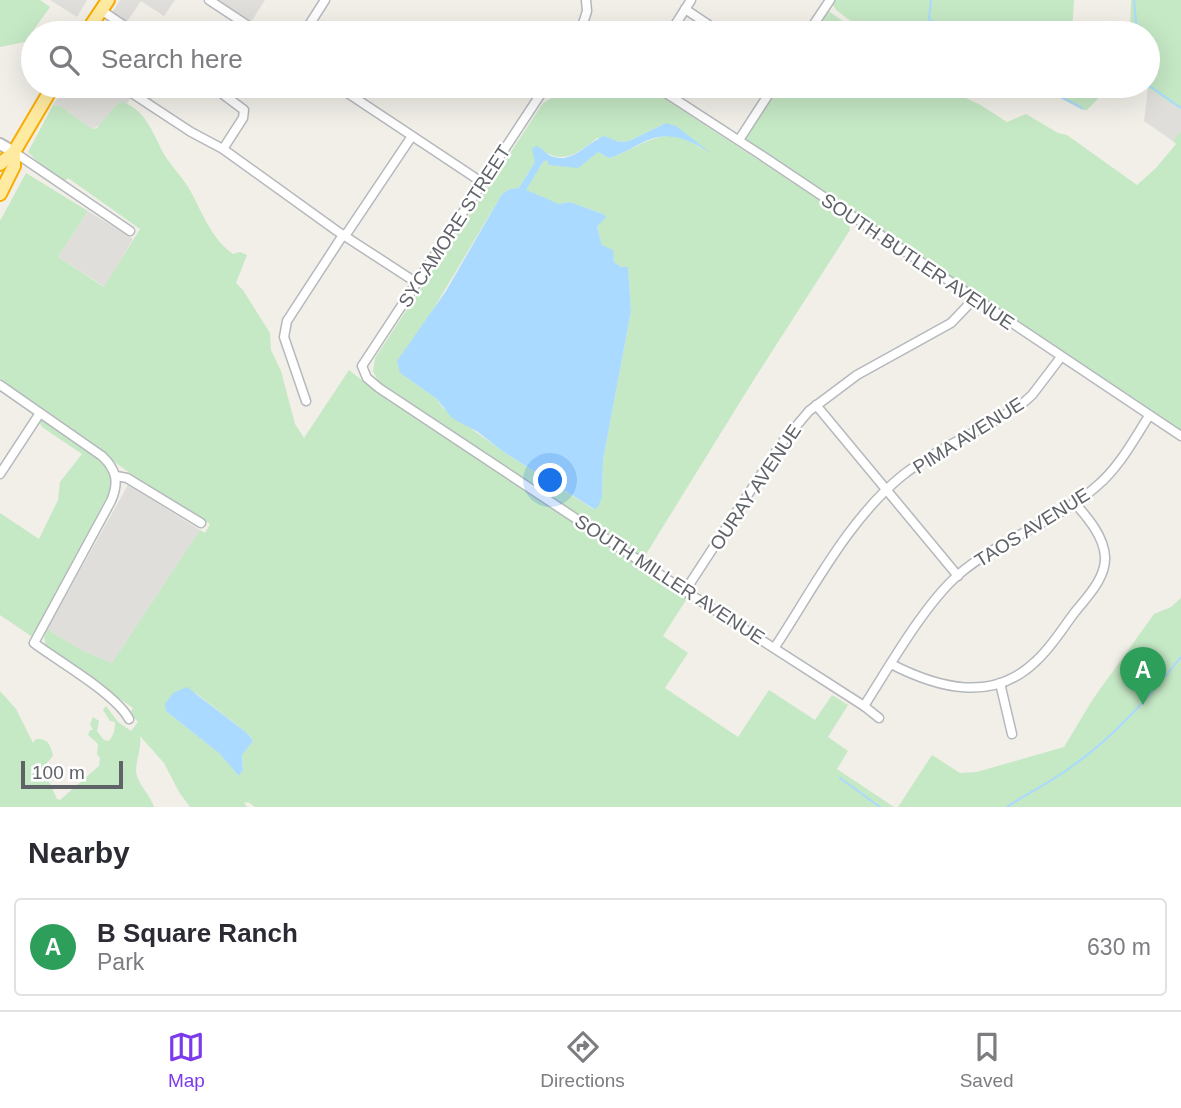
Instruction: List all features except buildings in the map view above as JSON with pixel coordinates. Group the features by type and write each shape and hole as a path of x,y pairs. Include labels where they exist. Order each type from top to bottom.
{"highway":[{"path":"94,21 105,5"},
{"path":"0,164 14,152 46,98"},
{"path":"0,194 14,166 14,152"}],"main road":[{"path":"0,144 14,152"}],"street":[{"path":"209,0 241,21"},
{"path":"312,21 325,0"},
{"path":"584,21 587,0"},
{"path":"678,21 691,0"},
{"path":"816,21 828,3 818,0"},
{"path":"105,5 122,21"},
{"path":"685,9 703,21"},
{"path":"139,98 191,132 223,149 417,283"},
{"path":"223,149 243,118 244,110 228,98"},
{"path":"355,98 483,184"},
{"name":"SYCAMORE STREET","path":"362,366 538,98"},
{"name":"SOUTH BUTLER AVENUE","path":"674,98 1181,436"},
{"path":"739,140 766,98"},
{"path":"306,401 284,337 287,321 412,136"},
{"path":"14,152 130,231"},
{"name":"OURAY AVENUE","path":"685,591 788,435 816,405 857,375 951,323 974,299"},
{"name":"PIMA AVENUE","path":"775,648 844,541 887,490 921,463 1023,403 1061,357"},
{"name":"SOUTH MILLER AVENUE","path":"362,366 367,378 379,388 864,706 878,718"},
{"path":"0,385 102,456 116,476 117,487 111,501 34,643 100,690 126,712 130,719"},
{"path":"816,405 958,576"},
{"path":"0,474 40,413"},
{"name":"TAOS AVENUE","path":"864,706 930,608 958,576 1004,543 1074,502 1109,475 1149,416"},
{"path":"116,476 127,478 201,523"},
{"path":"891,664 929,682 950,687 971,687 1018,676 1037,662 1091,593 1105,558 1104,549 1092,525 1074,502"},
{"path":"1000,682 1012,734"}],"shaded area":[{"path":"50,0 87,0 77,17"},
{"path":"120,0 175,0 164,16 141,1 127,21 112,13"},
{"path":"218,0 265,0 250,21"},
{"path":"1160,96 1181,110 1181,131 1173,141 1144,121 1147,98"},
{"path":"57,98 130,98 127,104 118,103 100,125 92,129 60,106 53,105"},
{"path":"88,211 133,239 105,287 58,257"},
{"path":"128,485 200,530 112,663 81,650 47,629"}],"green space":[{"path":"0,0 40,0 50,7 40,21 21,21 21,43 0,47"},
{"path":"834,0 1074,0 1073,21 851,21 836,10 832,3"},
{"path":"1131,0 1181,0 1181,110 1160,96 1160,21 1130,21"},
{"path":"827,11 843,21 820,21"},
{"path":"551,98 664,98 848,219 850,230 643,559 378,381 373,371 375,358 543,103","holes":["666,123 705,150 675,136 656,138 609,158 598,152 591,156 549,161 547,159 525,191 559,204 570,202 603,214 605,217 597,227 602,245 611,252 614,262 621,267 628,267 631,311 603,460 602,497 593,509 502,451 400,373 428,318 502,194 519,188 535,162 547,153 561,157 574,154 597,138 629,141"]},
{"path":"770,98 965,98 1007,122 1026,114 1058,133 1067,135 1137,185 1176,144 1173,141 1181,131 1181,430 746,142 745,137"},
{"path":"1061,98 1098,98 1087,110"},
{"path":"118,103 131,106 144,118 219,241 233,254 240,252 247,255 236,283 270,333 271,350 281,371 295,424 304,438 349,370 377,392 688,597 663,636 688,653 665,688 738,737 769,690 815,720 832,695 848,705 828,737 848,751 837,769 894,807 255,807 248,802 244,803 247,807 190,807 164,763 140,736 136,771 154,807 0,807 0,691 16,709 33,743 40,739 50,746 53,756 44,770 57,799 60,800 99,766 98,744 88,735 90,730 93,730 90,724 93,717 99,721 97,731 104,740 109,741 115,722 110,721 103,710 106,706 118,722 131,731 138,722 130,713 133,708 46,647 44,637 47,629 81,650 112,663 200,530 205,533 210,524 134,476 0,379 0,221 26,173 88,211 58,257 104,287 140,229 68,178 64,182 45,169 28,152 53,105 60,106 92,129 97,128","holes":["196,693 247,733 253,741 242,755 243,770 239,776 220,754 166,711"]},
{"path":"41,420 98,459 109,472 112,485 31,636 0,615 0,513 39,539 58,500 60,482 82,454 42,427"},
{"path":"1181,598 1181,807 898,807 932,755 960,773 977,772 1064,747 1093,699 1154,614 1171,607"}],"water":[{"path":"666,123 676,126 711,153 682,139 659,137 609,158 598,152 578,168 549,165 547,160 543,162 526,190 559,204 570,202 603,214 606,217 597,227 602,245 613,250 614,262 621,267 628,267 631,311 603,460 602,497 598,507 594,509 502,451 478,432 452,418 437,399 400,373 397,361 446,291 502,194 519,188 535,162 532,149 536,146 551,156 568,157 604,136 619,142 629,141"},
{"path":"187,687 247,733 253,741 242,755 243,770 239,776 220,754 166,711 165,704 173,693"}],"waterway":[{"path":"931,0 929,19 932,21"},
{"path":"1134,0 1136,21"},
{"path":"1160,93 1181,108"},
{"path":"1063,98 1082,108"},
{"path":"1007,807 1063,772 1102,743 1181,657"},
{"path":"840,778 880,807"}],"place":[{"name":"B Square Ranch","path":"1143,705"}]}
